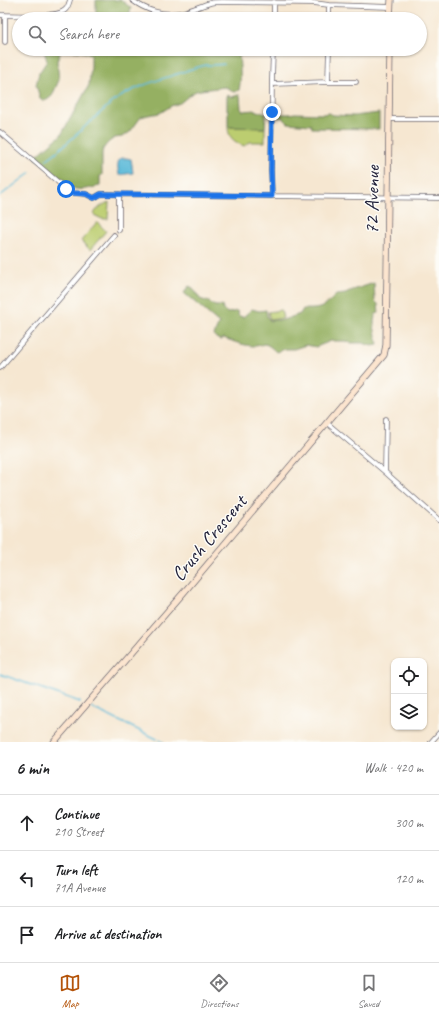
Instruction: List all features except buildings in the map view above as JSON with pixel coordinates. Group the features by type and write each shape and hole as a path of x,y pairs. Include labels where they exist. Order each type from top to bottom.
{"main road":[{"path":"391,0 391,12"},
{"name":"72 Avenue","path":"385,352 390,56"},
{"name":"Crush Crescent","path":"54,742 327,423 382,358 385,352"}],"street":[{"path":"62,12 67,9 70,0"},
{"path":"134,1 150,10 157,12"},
{"path":"182,12 211,3 222,2 274,2 391,6"},
{"path":"274,2 274,12"},
{"path":"329,5 329,12"},
{"path":"0,15 12,15"},
{"path":"5,15 5,42"},
{"path":"272,196 273,56"},
{"path":"328,82 329,56"},
{"path":"272,84 356,82"},
{"path":"389,119 439,119"},
{"path":"0,132 60,185 69,191 78,194 86,194 94,198 101,194 119,194 439,198"},
{"path":"118,230 119,194"},
{"path":"0,368 114,235"},
{"path":"385,472 386,419"},
{"path":"327,423 439,520"},
{"path":"431,742 439,733"}],"green space":[{"path":"96,0 121,0 131,8 130,12 96,12"},
{"path":"46,56 59,56 57,61 59,80 52,96 47,100 43,100 40,98 36,85 39,73 47,61"},
{"path":"91,56 239,56 240,85 239,90 235,92 225,87 196,91 180,103 171,106 160,113 141,117 130,132 122,137 115,138 110,141 103,149 100,186 77,189 70,187 35,157 61,135 89,85"},
{"path":"227,95 232,97 240,95 241,109 243,111 255,110 266,114 265,128 228,127"},
{"path":"329,113 333,115 354,116 379,113 379,129 312,128 311,125 288,123 283,118 278,117 277,114"},
{"path":"228,127 265,128 265,142 250,142 244,146 231,137"},
{"path":"109,202 108,219 102,219 94,215 102,205"},
{"path":"97,222 106,231 90,250 81,241"},
{"path":"374,283 375,301 378,304 379,313 376,314 374,322 378,345 372,346 363,343 331,341 316,347 306,345 276,352 265,344 251,346 240,344 224,338 220,340 216,338 214,335 219,323 184,293 189,286 193,288 200,299 215,306 222,306 223,310 228,313 237,311 239,316 243,317 252,309 259,311 266,310 270,321 283,320 300,314 303,309 322,307 336,295 346,294 347,292"},
{"path":"281,310 283,318 270,320 268,312"}],"water":[{"path":"121,158 131,159 133,173 119,175 118,164"}],"waterway":[{"path":"46,160 120,97 152,82 199,67 224,64"},
{"path":"0,196 30,173"},
{"path":"0,674 80,702"},
{"path":"90,707 157,739"}],"route":[{"path":"66,189 73,193 86,194 94,198 101,194 272,196 272,112"}]}
